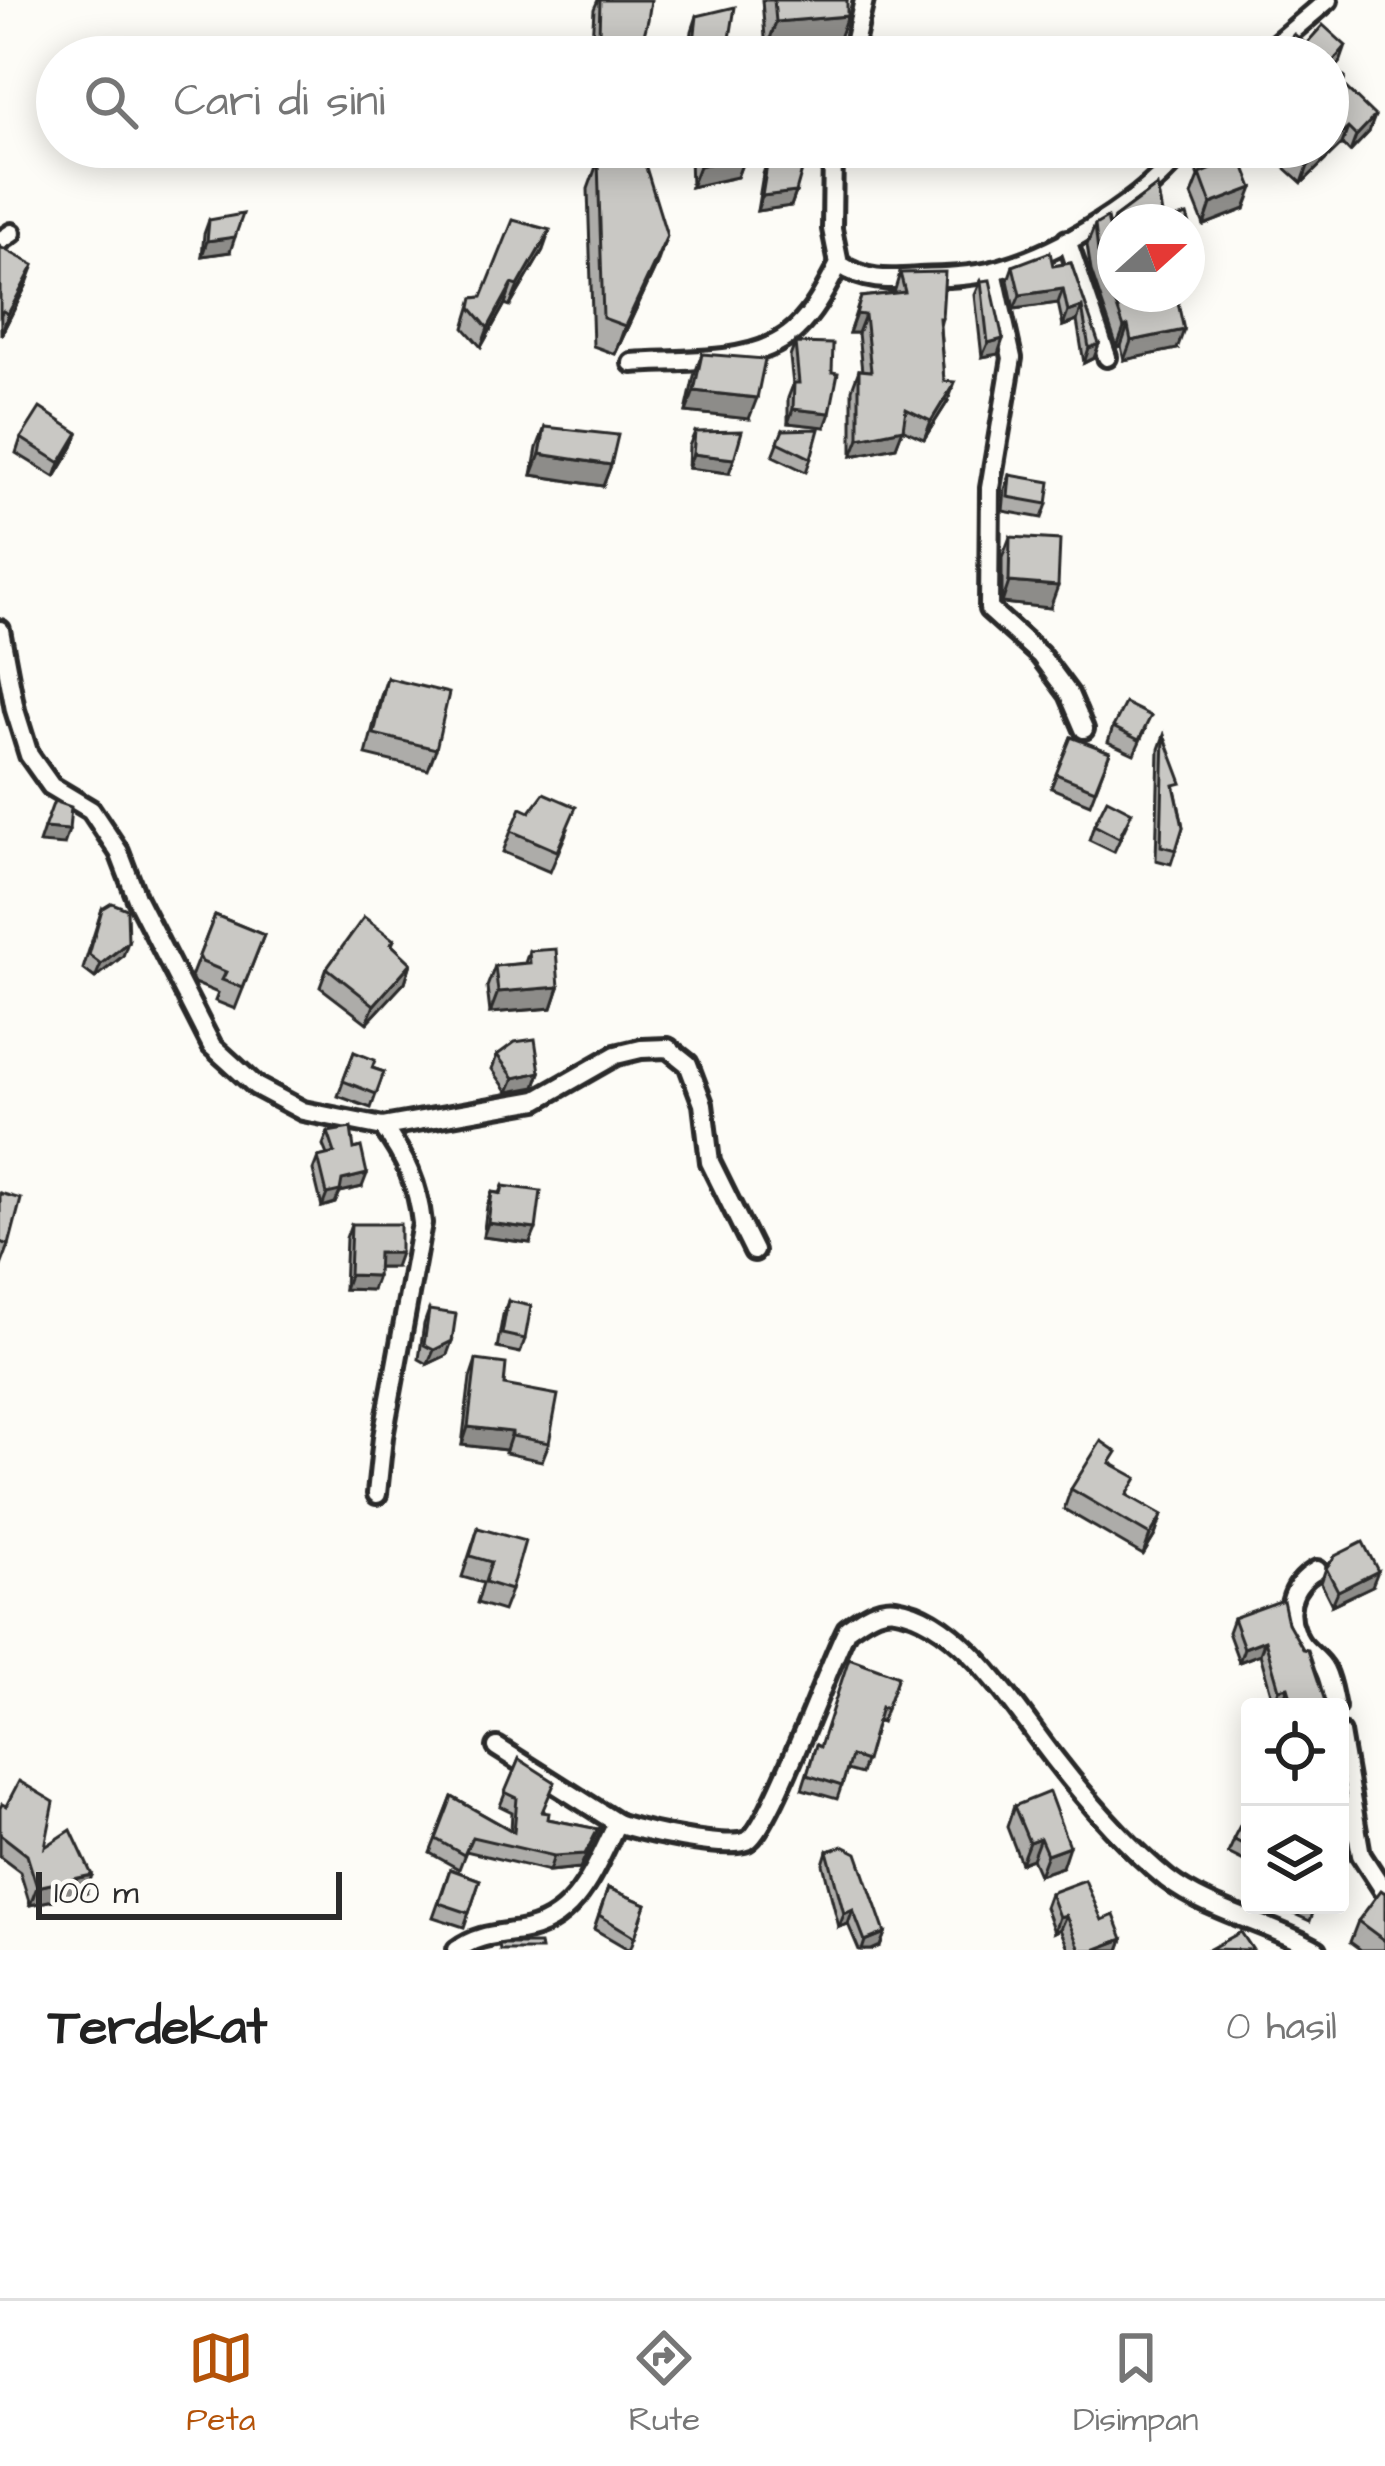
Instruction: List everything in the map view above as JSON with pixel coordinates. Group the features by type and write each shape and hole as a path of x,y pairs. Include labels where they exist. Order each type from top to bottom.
{"street":[{"path":"856,36 864,0"},
{"path":"1286,36 1328,0"},
{"path":"632,363 742,355 795,331 839,264 832,229 833,168"},
{"path":"839,264 858,277 880,280 993,272 1067,240 1141,192 1165,168"},
{"path":"1067,240 1107,357"},
{"path":"993,272 1012,358 990,488 988,609 1040,655 1069,694 1084,730"},
{"path":"0,630 29,755 51,786 92,810 119,852 137,899 212,1046 256,1086 303,1111 383,1127 536,1100 616,1055 668,1048 688,1064 703,1104 710,1162 754,1251"},
{"path":"377,1494 422,1222 419,1193 402,1154 383,1127"},
{"path":"1317,1570 1292,1591 1293,1619 1303,1647 1323,1667 1332,1698"},
{"path":"497,1748 617,1823 669,1836 739,1843 753,1837 775,1800 847,1629 890,1607 917,1614 945,1631 1006,1692 1127,1845 1173,1884 1317,1950"},
{"path":"1349,1785 1361,1855 1385,1892"},
{"path":"457,1950 488,1934 546,1926 585,1887 617,1823"}],"building":[{"path":"600,0 651,0 644,36 599,35"},
{"path":"774,0 847,0 847,16 776,22"},
{"path":"735,7 730,36 695,36 697,16"},
{"path":"1323,25 1335,36 1313,36"},
{"path":"1349,91 1375,116 1356,136 1349,129"},
{"path":"598,168 646,168 667,236 625,326 603,318"},
{"path":"767,168 803,168 796,192 762,196"},
{"path":"1245,168 1253,188 1211,204 1200,174"},
{"path":"1157,186 1160,204 1133,204"},
{"path":"243,214 235,237 207,241 209,220"},
{"path":"513,220 550,230 488,328 471,308 473,298 482,297"},
{"path":"0,247 34,265 8,314 0,315"},
{"path":"1050,252 1053,266 1071,263 1099,344 1089,348 1082,307 1068,312 1063,289 1020,295 1013,266"},
{"path":"945,272 939,318 944,381 955,382 931,421 906,409 903,429 859,438 859,370 871,371 865,315 856,314 861,297 905,292 900,273"},
{"path":"990,280 1003,339 988,343 981,281"},
{"path":"1119,312 1180,312 1184,330 1131,341 1128,326 1124,328"},
{"path":"795,343 833,344 832,372 838,373 830,413 793,409 794,383 799,383"},
{"path":"702,354 765,359 757,398 694,391"},
{"path":"40,408 78,433 60,463 21,438"},
{"path":"545,427 618,435 611,465 540,454"},
{"path":"819,429 811,458 778,442 783,430"},
{"path":"742,431 734,459 693,454 695,432"},
{"path":"1010,475 1050,482 1047,504 1008,497"},
{"path":"1010,537 1060,540 1058,586 1009,582"},
{"path":"387,678 449,693 436,749 374,734"},
{"path":"1125,703 1151,716 1139,740 1113,727"},
{"path":"1164,735 1182,783 1174,785 1183,827 1176,850 1161,846"},
{"path":"1071,737 1110,752 1095,790 1056,774"},
{"path":"544,793 576,807 557,851 511,831 521,808 530,812"},
{"path":"1107,799 1132,812 1119,838 1094,825"},
{"path":"54,801 71,807 69,830 44,828"},
{"path":"112,903 127,909 128,942 101,964 89,955 102,909"},
{"path":"215,915 264,935 243,988 222,980 226,972 202,962 199,956"},
{"path":"364,917 394,940 391,944 411,963 374,1005 327,968"},
{"path":"556,949 559,987 498,992 495,966 530,963 529,951"},
{"path":"535,1039 540,1072 514,1078 497,1055 515,1042"},
{"path":"354,1052 375,1060 372,1068 384,1072 376,1094 343,1081"},
{"path":"351,1128 354,1149 361,1147 367,1174 342,1180 340,1191 327,1194 318,1157 335,1153 328,1132"},
{"path":"503,1186 541,1191 536,1229 488,1223 492,1192 501,1194"},
{"path":"0,1193 21,1199 9,1245 0,1242"},
{"path":"351,1224 400,1224 400,1253 378,1253 377,1276 349,1275"},
{"path":"508,1301 531,1306 525,1339 502,1334"},
{"path":"429,1310 456,1314 452,1341 434,1350 424,1345"},
{"path":"476,1360 506,1364 504,1385 558,1395 549,1443 512,1436 512,1432 468,1427"},
{"path":"1101,1441 1117,1452 1110,1463 1137,1478 1127,1495 1162,1515 1150,1535 1071,1489"},
{"path":"478,1528 525,1541 511,1590 485,1582 491,1562 470,1556"},
{"path":"1363,1542 1378,1571 1338,1591 1326,1568 1335,1556"},
{"path":"1283,1600 1288,1623 1308,1650 1324,1698 1291,1698 1288,1687 1279,1689 1265,1640 1244,1648 1233,1618"},
{"path":"849,1658 898,1676 886,1709 881,1707 866,1761 851,1756 842,1786 807,1775"},
{"path":"519,1759 555,1782 542,1812 549,1813 548,1819 598,1829 585,1854 554,1856 472,1837 464,1855 436,1839 452,1797 514,1832 517,1798 505,1792"},
{"path":"19,1781 54,1802 45,1847 71,1830 92,1875 37,1887 27,1855 0,1834 0,1808 6,1806"},
{"path":"1049,1792 1069,1846 1047,1854 1040,1838 1029,1842 1014,1806"},
{"path":"843,1846 857,1853 885,1933 865,1941 853,1910 844,1914 827,1851"},
{"path":"450,1869 480,1880 469,1913 439,1903"},
{"path":"1085,1880 1102,1920 1114,1915 1123,1939 1094,1950 1080,1950 1066,1915 1059,1917 1050,1893"},
{"path":"608,1888 646,1904 635,1937 599,1915"},
{"path":"1381,1890 1385,1893 1385,1941 1358,1921"},
{"path":"1241,1932 1253,1950 1210,1949"},
{"path":"499,1944 540,1944 541,1950 500,1950"}]}
